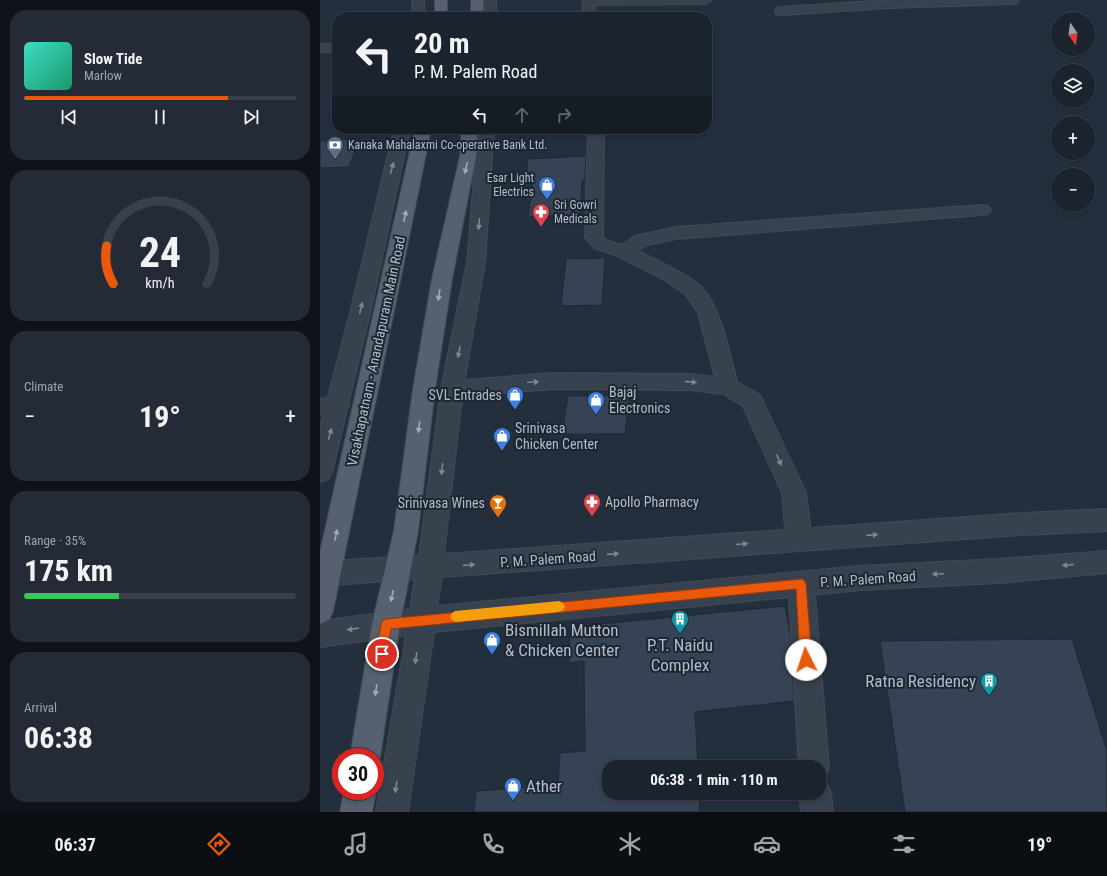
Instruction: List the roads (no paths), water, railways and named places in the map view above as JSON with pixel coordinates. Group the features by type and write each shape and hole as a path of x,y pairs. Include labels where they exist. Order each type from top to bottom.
{"main road":[{"path":"441,0 441,12"},
{"path":"477,0 477,12"},
{"name":"Visakhapatnam - Anandapuram Main Road","path":"320,611 324,574 422,134"},
{"path":"366,748 386,624 406,531 424,389 442,279 468,156 470,134"},
{"path":"356,812 358,800"}],"street":[{"path":"418,0 419,12"},
{"path":"490,0 491,12"},
{"path":"781,11 888,2 1013,0"},
{"path":"588,12 589,1"},
{"path":"320,48 332,48"},
{"path":"320,472 329,406 401,134"},
{"path":"392,812 430,568 452,389 476,262 486,134"},
{"path":"596,134 594,237 600,244 625,252 670,275 692,289 708,312 728,387"},
{"path":"625,252 640,240 676,233 982,210"},
{"path":"452,389 554,381 690,382 728,387 752,401 794,493 799,540"},
{"name":"P. M. Palem Road","path":"324,574 398,568 430,568 1015,524 1107,520"},
{"name":"P. M. Palem Road","path":"320,634 422,620 860,578 999,571 1107,562"},
{"path":"801,584 814,760"},
{"path":"816,800 817,812"}],"lane":[{"path":"589,1 706,2"}],"place":[{"name":"Kanaka Mahalaxmi Co-operative Bank Ltd.","path":"335,160"},
{"name":"Esar Light Electrics","path":"547,200"},
{"name":"Sri Gowri Medicals","path":"541,227"},
{"name":"SVL Entrades","path":"515,410"},
{"name":"Bajaj Electronics","path":"596,415"},
{"name":"Srinivasa Chicken Center","path":"502,451"},
{"name":"Apollo Pharmacy","path":"592,517"},
{"name":"Srinivasa Wines","path":"498,518"},
{"name":"P.T. Naidu Complex","path":"680,634"},
{"name":"Bismillah Mutton & Chicken Center","path":"492,655"},
{"name":"Ratna Residency","path":"989,696"},
{"name":"Ather","path":"513,801"}]}
